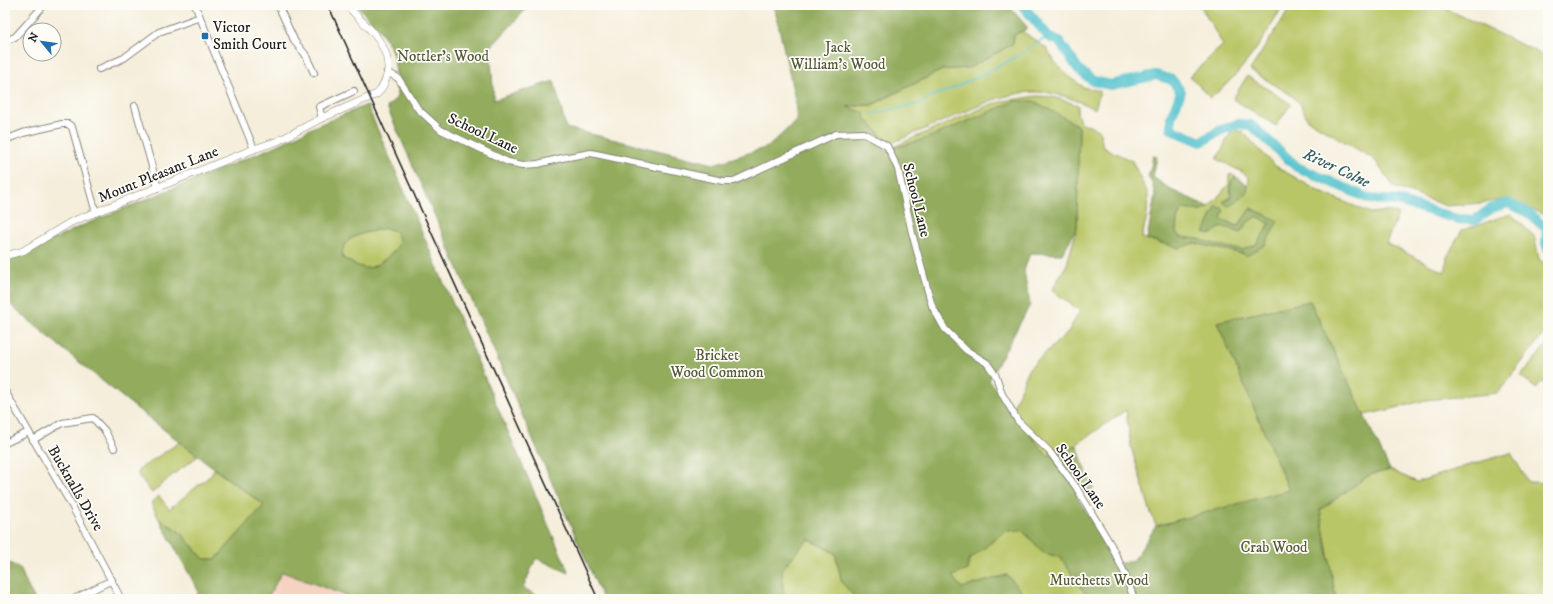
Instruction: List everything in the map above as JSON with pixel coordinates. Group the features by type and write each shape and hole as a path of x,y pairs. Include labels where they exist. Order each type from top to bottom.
{"street":[{"path":"5,41 15,37 44,5"},
{"path":"195,5 254,149"},
{"path":"278,5 295,42 305,54 314,73"},
{"path":"348,5 350,9 368,27 386,52 388,58 387,72"},
{"path":"99,69 124,58 159,32 200,17"},
{"name":"Mount Pleasant Lane","path":"5,256 23,251 71,222 254,149 278,141 322,118 377,94 383,86 387,72"},
{"name":"School Lane","path":"387,72 398,78 418,109 441,130 508,162 523,165 538,164 591,153 723,181 734,181 836,134 863,133 888,146 898,169 912,233 932,306 945,329 966,350 987,363 996,376 1002,394 1018,421 1049,452 1076,487 1111,545 1125,574 1134,599"},
{"path":"322,118 319,106 354,91"},
{"path":"135,106 158,188"},
{"path":"5,140 23,133 62,124 68,124 72,127 96,213"},
{"name":"Bucknalls Drive","path":"5,392 78,517 121,599"},
{"path":"33,440 62,423 93,418 105,431 114,448"},
{"path":"5,443 29,432"},
{"path":"74,599 112,580"}],"shaded area":[{"path":"282,572 355,599 267,599"}],"green space":[{"name":"Bricket Wood Common","path":"357,5 530,5 490,48 494,100 554,81 566,128 714,164 768,147 797,120 794,95 774,5 1008,5 1028,28 1014,35 1013,44 969,68 942,70 871,105 847,107 863,112 866,119 883,137 876,141 887,150 925,139 1015,101 1034,101 1079,126 1077,228 1062,254 1030,253 1024,271 1030,305 989,380 1047,456 1077,445 1084,467 1094,488 1077,496 1117,564 1134,560 1156,526 1289,490 1217,322 1310,301 1390,470 1369,475 1320,510 1336,599 1085,599 1085,593 1060,557 1044,553 1022,530 1005,531 968,561 968,570 952,576 962,588 1007,575 1028,599 857,599 842,583 835,553 808,539 782,569 784,599 603,599 387,107 397,97 396,74 390,46 379,30"},
{"path":"1200,5 1283,5 1260,44 1251,56 1233,78 1210,98 1190,76 1223,45"},
{"path":"1292,5 1438,5 1537,52 1548,59 1548,203 1544,215 1509,199 1446,206 1394,187 1374,159 1308,120 1300,104 1291,95 1250,70"},
{"path":"1022,31 1046,48 1055,62 1072,79 1083,87 1100,91 1095,109 1068,97 1055,94 1031,92 1018,94 990,101 894,142 887,142 866,119 863,112 846,107 872,105 942,70 967,68 1013,44 1014,35"},
{"path":"1247,76 1291,104 1276,126 1233,99"},
{"path":"1037,96 1053,97 1078,105 1077,113 1080,122 1099,130 1103,147 1132,161 1148,194 1147,215 1142,238 1179,248 1194,243 1244,254 1246,256 1278,221 1251,208 1238,226 1221,219 1217,206 1209,221 1210,235 1218,229 1224,227 1240,233 1249,221 1257,216 1270,223 1256,245 1251,248 1244,249 1229,248 1199,239 1181,237 1176,233 1177,219 1182,209 1201,211 1209,207 1229,184 1230,174 1236,177 1232,180 1230,186 1231,196 1223,202 1234,204 1247,193 1249,178 1244,173 1217,159 1233,128 1244,133 1274,165 1318,191 1371,213 1388,211 1398,214 1386,243 1444,272 1446,269 1447,257 1462,230 1511,214 1534,236 1539,259 1548,267 1548,328 1498,393 1426,400 1364,415 1310,301 1217,322 1289,490 1156,526 1131,447 1126,410 1075,445 1047,456 1012,410 1029,368 1068,332 1080,311 1052,290 1067,264 1077,228 1079,126 925,139 894,148 895,146 992,104"},
{"path":"367,105 569,573 536,558 523,588 545,599 493,599 482,596 474,599 355,599 282,572 267,599 192,599 199,592 159,519 179,531 204,559 216,559 264,505 133,405 5,300 5,261 33,250 79,227 276,146 316,126","holes":["386,228 395,231 399,243 395,250 377,265 365,268 343,258 345,244 350,239 364,233"]},
{"path":"1153,156 1157,157 1153,177 1171,190 1209,207 1201,211 1182,209 1177,219 1176,233 1179,237 1197,239 1242,250 1256,245 1270,224 1257,216 1249,221 1240,233 1224,227 1218,229 1210,235 1204,232 1217,206 1224,209 1221,219 1235,226 1238,226 1251,208 1278,221 1265,245 1246,256 1244,254 1194,243 1179,248 1147,239 1155,195 1152,183 1148,177"},
{"path":"1236,177 1248,185 1247,193 1234,204 1228,206 1223,202 1231,196 1230,186 1232,180"},
{"path":"386,228 395,231 399,238 399,243 395,250 381,262 372,267 365,268 343,258 345,244 350,239 364,233"},
{"path":"1548,343 1548,379 1540,383 1536,389 1521,376"},
{"path":"180,442 198,456 152,493 138,475 138,470"},
{"path":"1511,453 1528,482 1548,483 1548,599 1336,599 1320,510 1369,475 1390,470 1417,482"},
{"path":"214,469 264,505 216,559 204,559 179,531 159,519 151,503 159,496 169,509 210,476"},
{"path":"1022,530 1044,553 1060,557 1085,593 1085,599 1028,599 1007,575 962,588 951,576 968,570 968,561 1005,531"},
{"path":"808,539 835,553 842,583 857,599 784,599 782,569"},
{"path":"5,561 20,568 35,599 5,599"}],"waterway":[{"name":"River Colne","path":"1022,5 1049,37 1059,41 1079,70 1093,81 1111,85 1156,75 1172,80 1181,92 1171,117 1171,129 1201,142 1219,131 1238,124 1251,125 1297,167 1370,199 1398,201 1457,219 1475,220 1492,208 1508,203 1527,212 1547,229 1546,243 1548,249"},
{"path":"872,114 922,103 931,96 947,91 1016,57 1038,42 1049,37"}],"railway":[{"path":"328,5 598,599"}],"place":[{"name":"Victor Smith Court","path":"205,36"}],"park label":[{"name":"Nottler's Wood","path":"443,56"},
{"name":"Jack William's Wood","path":"838,56"},
{"name":"Crab Wood","path":"1274,547"},
{"name":"Mutchetts Wood","path":"1099,580"}]}
